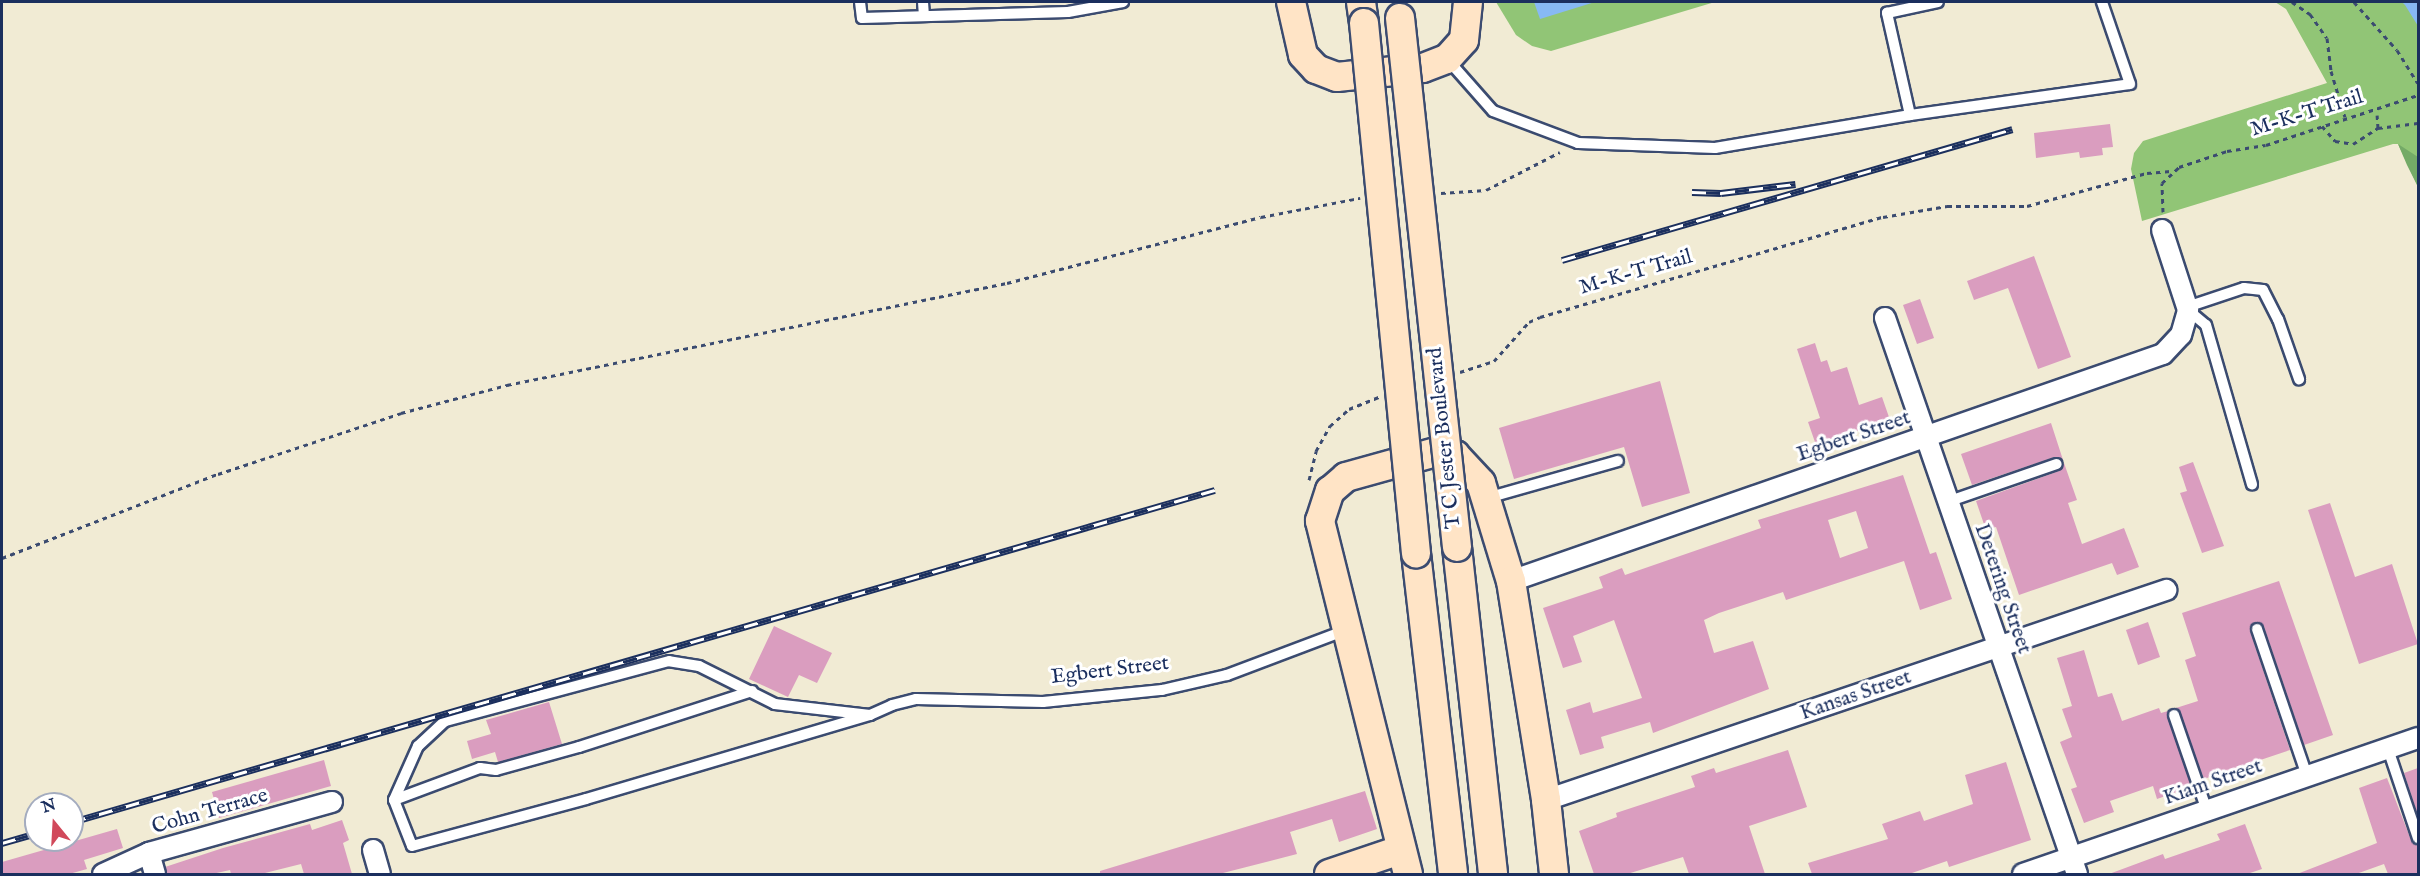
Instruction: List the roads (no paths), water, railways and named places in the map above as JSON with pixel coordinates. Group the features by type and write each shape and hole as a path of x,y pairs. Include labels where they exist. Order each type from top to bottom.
{"main road":[{"path":"1291,2 1303,55 1325,74 1350,76 1423,68 1447,59 1464,40 1468,2"},
{"name":"T C Jester Boulevard","path":"1399,10 1493,874"},
{"name":"T C Jester Boulevard","path":"1363,12 1416,553 1453,874"},
{"path":"1329,874 1404,862 1349,629 1321,534 1322,508 1337,483 1376,468 1440,451 1455,455 1468,467 1486,498 1511,581 1546,800 1554,874"}],"street":[{"path":"2162,230 2188,308"},
{"name":"Egbert Street","path":"1511,581 2154,359 2176,342 2188,308"},
{"name":"Detering Street","path":"1885,318 2074,866"},
{"name":"Kansas Street","path":"1546,800 2166,590"},
{"name":"Kiam Street","path":"2023,874 2074,866 2207,811 2418,738"},
{"name":"Cohn Terrace","path":"103,874 149,853 332,802"},
{"path":"374,850 380,874"},
{"path":"149,853 155,874"}],"lane":[{"path":"860,2 862,18 1068,12 1123,2"},
{"path":"923,2 924,16"},
{"path":"1910,115 1887,13 1938,2"},
{"path":"1447,59 1493,111 1578,143 1715,148 1910,115 2130,84 2102,2"},
{"path":"2252,484 2206,325 2188,308 2244,288 2263,290 2278,319 2299,379"},
{"path":"1486,498 1618,460"},
{"path":"1947,502 2057,464"},
{"path":"2257,628 2307,776"},
{"name":"Egbert Street","path":"394,800 412,846 870,715 916,699 1043,702 1162,690 1227,675 1349,629"},
{"path":"394,800 418,746 446,721 669,661 699,666 775,704 870,715"},
{"path":"394,800 480,768 496,770 579,747 752,691"},
{"path":"2174,715 2207,811"},
{"path":"2388,749 2418,838"}],"water":[{"path":"1534,2 1595,2 1540,19"},
{"path":"2402,2 2418,2 2418,26 2405,5"}],"railway":[{"path":"1562,260 2012,129"},
{"path":"1692,192 1721,193 1795,184"},
{"path":"84,819 1215,490"},
{"path":"2,843 24,837"}]}
